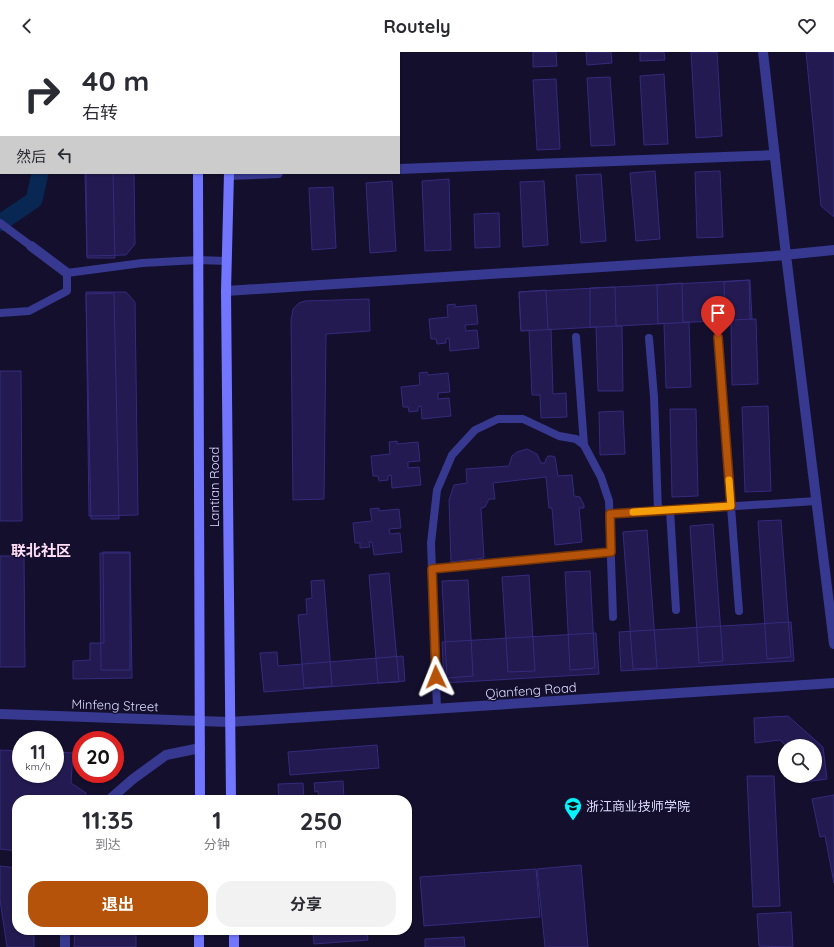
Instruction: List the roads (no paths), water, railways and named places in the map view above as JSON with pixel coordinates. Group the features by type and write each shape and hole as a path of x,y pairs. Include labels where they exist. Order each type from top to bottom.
{"street":[{"path":"763,52 786,255 834,644"},
{"path":"400,169 775,155"},
{"name":"Lantian Road","path":"198,174 200,795"},
{"name":"Lantian Road","path":"229,174 226,291 231,795"},
{"path":"30,246 67,273"},
{"path":"226,291 786,255 834,250"},
{"name":"Qianfeng Road","path":"229,722 834,683"},
{"name":"Minfeng Street","path":"0,714 229,722"},
{"path":"115,795 166,755 200,748"},
{"path":"65,935 65,947"},
{"path":"200,935 200,947"},
{"path":"234,935 234,947"}],"lane":[{"path":"0,223 30,246"},
{"path":"0,313 29,311 67,291 67,273 142,263 198,260 227,261"},
{"path":"718,337 739,611"},
{"path":"576,338 584,445 601,477 609,501 613,617"},
{"path":"649,338 654,397 658,511"},
{"path":"437,708 430,543 437,490 452,455 475,430 498,419 523,419 559,436 576,439 584,445"},
{"path":"610,514 816,501"},
{"path":"670,510 676,610"},
{"path":"432,569 611,552"}],"waterway":[{"path":"0,223 34,200 40,174"}],"place":[{"name":"浙江商业技师学院","path":"573,821"}],"district":[{"name":"联北社区","path":"41,551"}]}
